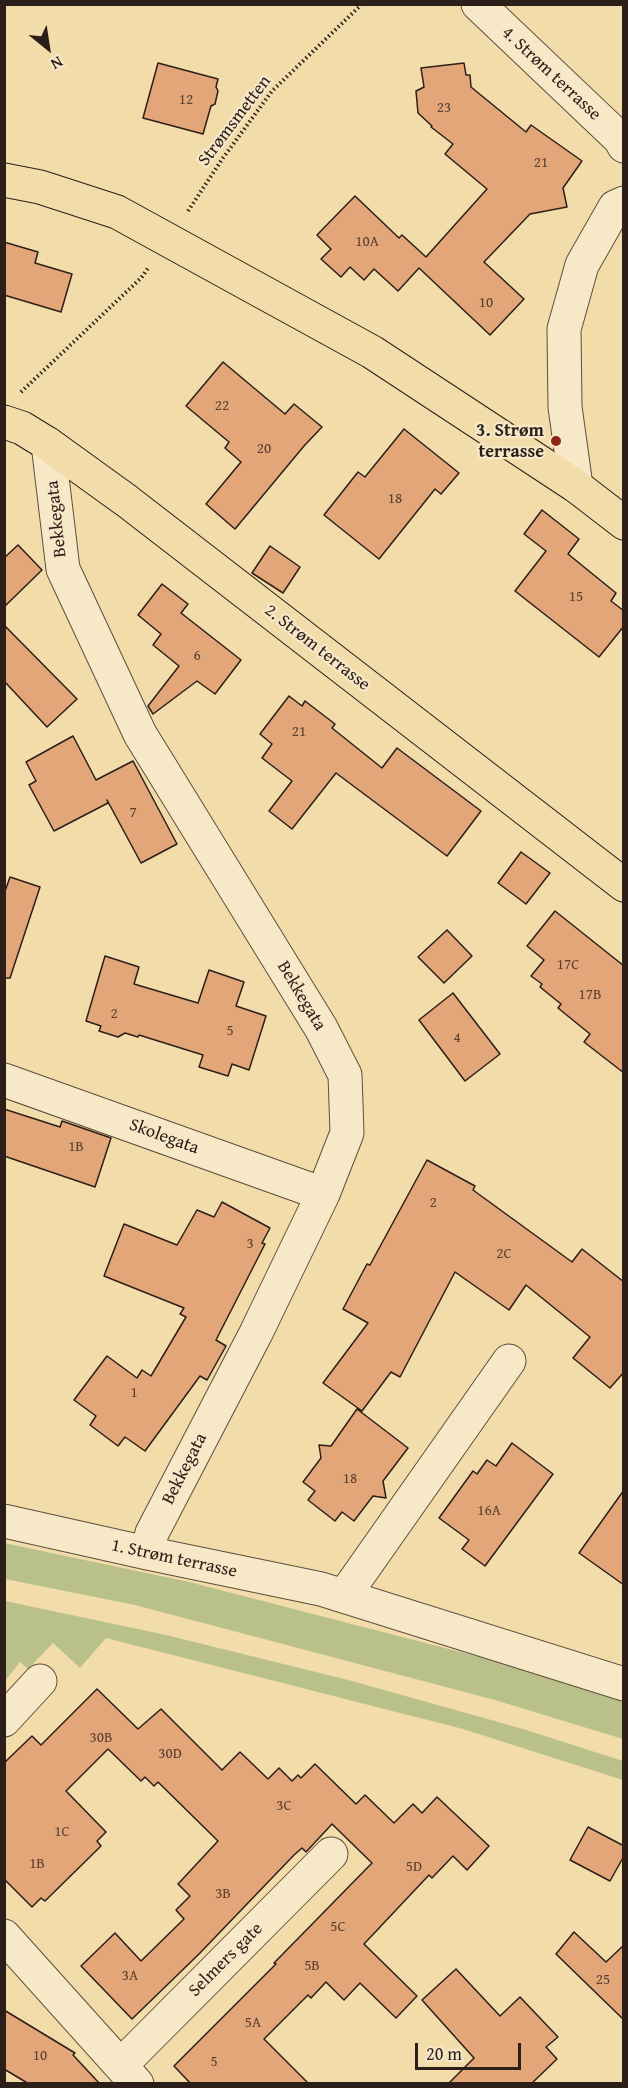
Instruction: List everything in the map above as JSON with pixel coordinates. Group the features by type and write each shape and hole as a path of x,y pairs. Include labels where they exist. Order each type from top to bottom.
{"main road":[{"path":"4,180 40,186 117,212 372,352 576,486 624,523"},
{"name":"2. Strøm terrasse","path":"4,422 22,428 48,444 127,501 624,885"}],"street":[{"name":"4. Strøm terrasse","path":"478,4 620,139 624,146"},
{"path":"576,486 565,407 564,329 582,265 615,207 624,203"},
{"name":"Bekkegata","path":"48,444 63,569 140,734 321,1028 345,1075 347,1133 322,1194 256,1333 152,1533 147,1553"},
{"name":"Skolegata","path":"4,1080 322,1194"},
{"path":"344,1596 508,1361"},
{"name":"1. Strøm terrasse","path":"4,1521 321,1589 624,1684"},
{"path":"4,1720 40,1682"},
{"name":"Selmers gate","path":"4,1936 129,2074 331,1854"}],"path":[{"name":"Strømsmetten","path":"187,212 216,166 272,91 362,4"},
{"path":"20,393 141,279 169,240"}],"green space":[{"path":"4,1543 189,1582 623,1694 623,1739 495,1700 135,1605 5,1579"},
{"path":"5,1601 166,1635 352,1681 523,1729 623,1761 623,1780 463,1729 106,1638 80,1668 53,1643 28,1669 20,1662 5,1681"}],"building":[{"path":"158,63 218,79 215,104 211,106 203,134 143,118"},
{"path":"464,63 466,75 470,75 471,87 526,132 531,125 582,161 563,188 567,207 530,214 484,262 524,299 490,335 419,268 398,291 374,269 364,280 350,267 341,277 321,259 331,249 317,235 355,196 399,238 402,235 426,257 487,189 445,154 453,144 431,127 418,113 416,91 424,87 421,68"},
{"path":"4,242 38,252 35,263 72,274 61,312 4,295"},
{"path":"223,362 285,414 294,404 322,427 235,529 206,504 241,462 225,448 229,442 186,406"},
{"path":"404,429 459,473 441,494 435,489 379,559 324,515 358,472 365,477"},
{"path":"542,510 579,539 568,554 616,593 611,601 624,611 624,626 599,657 515,591 546,551 524,534"},
{"path":"18,545 42,570 4,607 4,558"},
{"path":"270,546 300,567 283,593 252,573"},
{"path":"162,584 188,604 181,613 241,660 215,694 197,681 153,714 148,706 179,666 153,645 161,634 138,615"},
{"path":"4,625 77,699 47,727 4,681"},
{"path":"289,696 302,706 305,701 335,724 332,728 382,768 397,748 481,811 447,856 336,773 292,829 269,811 292,781 262,758 272,744 260,734"},
{"path":"73,736 96,780 133,761 177,844 141,863 107,800 108,803 54,831 29,785 36,781 26,762"},
{"path":"521,852 550,873 526,904 498,883"},
{"path":"10,877 40,887 10,978 4,978 4,894"},
{"path":"555,911 624,966 624,1073 584,1042 590,1034 558,1008 561,1004 540,987 542,984 531,976 544,960 527,946"},
{"path":"447,930 472,956 444,983 418,957"},
{"path":"105,956 139,967 134,984 198,1003 209,970 244,982 236,1006 266,1016 249,1070 232,1064 228,1076 199,1067 203,1055 139,1035 138,1037 125,1033 118,1037 99,1031 101,1026 86,1021"},
{"path":"453,993 500,1054 465,1081 419,1020"},
{"path":"4,1109 60,1127 62,1121 111,1138 95,1187 4,1156"},
{"path":"427,1160 475,1186 473,1190 572,1262 582,1249 624,1282 624,1372 610,1388 573,1358 590,1337 526,1285 509,1310 455,1272 400,1377 391,1372 362,1411 323,1383 368,1323 343,1309 367,1264 370,1265"},
{"path":"222,1202 270,1228 262,1243 265,1244 216,1340 226,1346 207,1380 200,1376 145,1451 125,1437 118,1446 90,1425 96,1416 74,1400 107,1356 137,1378 142,1370 151,1376 186,1317 180,1314 184,1308 104,1276 124,1224 177,1245 197,1210 214,1217"},
{"path":"357,1409 408,1448 383,1481 386,1498 373,1496 354,1521 342,1512 335,1521 308,1500 315,1491 303,1482 321,1458 319,1445 331,1446"},
{"path":"512,1443 553,1474 485,1566 462,1549 469,1540 439,1518 473,1471 477,1474 487,1460 496,1466"},
{"path":"624,1490 624,1585 579,1553"},
{"path":"97,1689 138,1729 161,1709 222,1770 240,1752 268,1779 279,1768 292,1781 298,1775 301,1778 315,1764 356,1804 365,1795 394,1823 413,1804 422,1813 437,1797 489,1846 467,1870 453,1856 432,1878 429,1875 364,1944 417,1996 396,2018 360,1983 344,2000 326,1982 311,1998 308,1995 264,2039 309,2084 191,2084 174,2066 372,1863 332,1824 306,1852 302,1848 294,1855 199,1954 132,2019 81,1966 115,1933 141,1961 184,1919 176,1910 190,1896 178,1884 218,1841 158,1782 154,1786 145,1777 141,1781 108,1749 66,1791 106,1832 97,1841 101,1846 45,1901 41,1898 32,1907 4,1879 4,1763 32,1736 41,1745"},
{"path":"588,1827 624,1846 624,1856 610,1881 570,1860"},
{"path":"574,1932 606,1962 624,1945 624,2020 556,1954"},
{"path":"456,1969 500,2016 520,1997 558,2037 546,2047 557,2059 531,2084 448,2084 474,2058 422,2000"},
{"path":"4,2010 75,2053 73,2055 100,2084 29,2084 4,2069"}],"place":[{"name":"3. Strøm terrasse","path":"556,441"}]}
